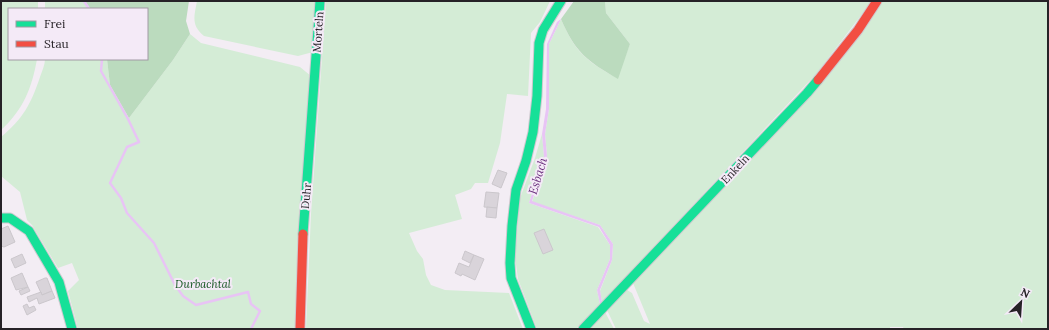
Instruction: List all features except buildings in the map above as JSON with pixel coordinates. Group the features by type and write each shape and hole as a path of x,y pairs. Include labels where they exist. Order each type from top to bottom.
{"street":[{"name":"Morteln","path":"316,64 320,1"},
{"path":"531,329 513,286 510,274 513,212 516,190 526,161 533,132 537,96 538,50 540,38 543,30 561,1"},
{"name":"Enkeln","path":"583,329 810,89 858,30 877,1"},
{"name":"Duhr","path":"300,329 302,246 316,64"},
{"path":"1,218 10,218 29,231 59,282 72,329"}],"green space":[{"path":"1,1 38,1 38,8 8,8 8,60 37,60 29,89 21,106 1,130"},
{"path":"45,1 101,1 101,8 45,8"},
{"path":"85,1 189,1 186,21 190,34 173,60 129,118 110,85 107,60 148,60 148,8 90,8"},
{"path":"197,1 315,1 313,52 298,56 204,36 197,28 194,20"},
{"path":"326,1 550,1 540,22 531,33 528,96 507,94 500,143 488,183 475,183 471,189 455,195 462,219 409,233 417,251 423,259 426,275 431,285 445,290 509,293 523,329 306,329 311,214"},
{"path":"574,1 605,1 606,13 630,44 618,79 590,61 571,40 561,19"},
{"path":"605,1 872,1 816,74 602,302 600,291 612,260 613,244 600,225 532,202 547,156 545,134 549,109 549,44 561,19 571,40 589,61 617,78 630,44 606,13"},
{"path":"881,1 1048,1 1048,329 904,329 903,327 890,327 890,329 616,329 607,310 627,290 632,293 644,321 650,324 633,283"},
{"name":"Durbachtal","path":"190,34 201,43 300,67 311,76 296,329 78,329 68,291 79,280 72,263 58,268 32,225 27,220 20,192 1,176 1,137 21,117 30,103 37,87 45,60 107,60 110,85 129,118 173,60"},
{"path":"542,134 544,156 529,203 598,227 610,245 610,259 597,290 600,304 576,329 537,329 518,279 515,257 520,198"},
{"path":"605,312 614,329 589,329"}],"water":[{"name":"Esbach","path":"561,19 549,44 549,109 545,134 547,156 532,201 600,225 613,244 612,260 600,290 602,302 600,304 597,290 610,259 610,245 599,227 529,203 544,156 542,134 546,109 547,44 557,22"}],"waterway":[{"path":"84,1 88,8"},
{"path":"102,60 101,71 139,142 127,147 110,183 121,198 127,213 154,243 175,285 183,296 196,305 248,292 251,304 260,311 251,329"}],"traffic: fast":[{"path":"303,234 320,1"},
{"path":"531,329 511,278 510,263 512,226 516,190 526,161 533,132 537,96 539,43 543,30 561,1"},
{"path":"583,329 818,80"},
{"path":"1,218 10,218 29,231 59,282 72,329"}],"traffic: jam":[{"path":"818,80 858,30 877,1"},
{"path":"300,329 303,234"}]}
